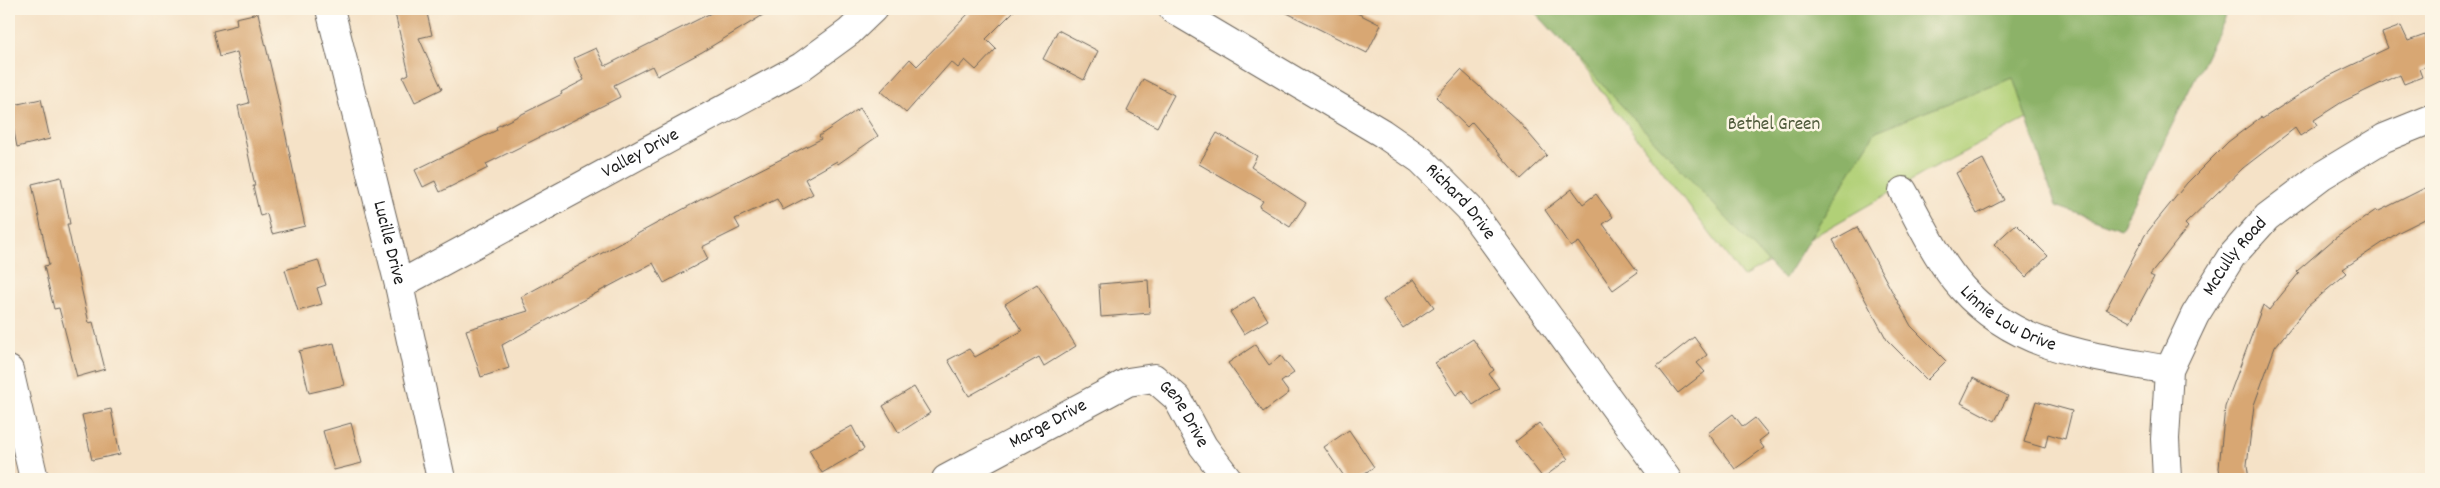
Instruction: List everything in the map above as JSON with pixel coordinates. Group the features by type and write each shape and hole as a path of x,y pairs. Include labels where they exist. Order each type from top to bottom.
{"street":[{"name":"Lucille Drive","path":"330,9 399,285 441,479"},
{"name":"Valley Drive","path":"399,285 800,67 849,32 874,9"},
{"name":"Richard Drive","path":"1174,9 1382,133 1421,160 1469,208 1667,479"},
{"name":"McCully Road","path":"2166,479 2165,439 2169,370 2195,315 2231,257 2267,217 2322,176 2384,138 2431,120"},
{"name":"Linnie Lou Drive","path":"1903,191 1939,257 1961,287 1991,316 2034,340 2096,357 2169,370"},
{"path":"9,370 34,479"},
{"name":"Marge Drive","path":"946,479 1128,382 1154,378"},
{"name":"Gene Drive","path":"1154,378 1177,398 1204,446 1228,479"}],"green space":[{"name":"Bethel Green","path":"1532,9 2229,9 2121,229 2056,206 2013,78 1876,131 1784,280"},
{"name":"Bethel Green","path":"1539,9 2236,9 1926,172 1743,277"}],"building":[{"path":"394,9 426,9 432,35 419,38 442,89 415,102 403,77 409,74"},
{"path":"719,9 773,9 702,52 657,76 652,66 614,85 620,97 486,164 488,168 440,192 435,181 423,187 415,170 497,130 496,127 562,94 561,92 584,80 574,58 596,48 605,66"},
{"path":"973,9 1016,9 986,39 996,49 976,70 965,60 958,68 951,62 906,113 881,91 910,59 917,66"},
{"path":"1279,9 1349,9 1381,25 1367,53"},
{"path":"258,13 305,226 272,234 267,214 260,216 253,186 255,186 238,106 249,103 237,52 219,57 213,31 237,25 236,18"},
{"path":"2401,26 2408,41 2425,35 2431,52 2431,64 2419,69 2422,77 2404,84 2400,75 2394,77 2342,102 2314,120 2317,125 2300,136 2295,128 2243,168 2185,224 2188,227 2150,275 2154,277 2130,322 2106,309 2145,235 2187,183 2228,142 2261,117 2262,119 2325,78 2388,48 2382,33"},
{"path":"1058,30 1098,51 1084,80 1043,59"},
{"path":"1461,70 1518,121 1547,155 1521,179 1472,122 1467,127 1436,97"},
{"path":"1143,79 1174,95 1157,127 1127,111"},
{"path":"41,99 50,139 17,147 9,106"},
{"path":"860,108 878,136 838,164 837,161 805,179 813,194 783,210 777,199 735,219 740,228 702,247 708,259 664,283 653,263 574,305 502,345 509,368 481,377 466,330 528,311 521,297 700,200 821,139 819,136"},
{"path":"1217,133 1257,156 1251,167 1306,203 1290,227 1259,207 1263,201 1199,164"},
{"path":"1983,159 2004,200 1977,214 1956,173"},
{"path":"61,177 70,224 67,224 89,323 93,322 105,369 77,377 59,308 54,309 44,266 49,265 32,184"},
{"path":"2431,185 2431,216 2399,232 2343,269 2347,273 2308,306 2275,347 2254,405 2247,465 2249,479 2221,479 2219,468 2225,407 2263,305 2269,310 2299,273 2297,271 2334,239 2376,210 2377,212"},
{"path":"1572,189 1583,204 1596,194 1613,217 1603,224 1638,272 1613,290 1579,242 1571,247 1545,210"},
{"path":"2016,224 2048,256 2026,277 1994,244"},
{"path":"1857,227 1911,326 1946,361 1927,380 1887,340 1833,240"},
{"path":"318,260 326,285 317,288 322,304 298,311 285,270"},
{"path":"1414,279 1434,307 1403,328 1383,300"},
{"path":"1148,280 1150,313 1101,317 1099,284"},
{"path":"1037,284 1076,346 1044,366 1039,357 969,396 948,360 969,349 975,357 1022,331 1005,304"},
{"path":"1254,297 1268,320 1244,334 1230,312"},
{"path":"1694,337 1707,355 1697,363 1705,372 1678,393 1657,366"},
{"path":"1473,339 1494,370 1489,374 1499,388 1473,405 1463,390 1456,395 1435,363"},
{"path":"334,343 344,385 309,393 299,351"},
{"path":"1255,345 1269,365 1281,356 1294,373 1281,382 1289,393 1263,412 1228,363"},
{"path":"1973,378 2008,396 1995,421 1961,403"},
{"path":"914,387 930,413 899,433 883,406"},
{"path":"2036,401 2072,411 2065,439 2048,434 2045,448 2024,442"},
{"path":"111,409 120,454 92,460 82,415"},
{"path":"1733,414 1743,427 1755,418 1768,434 1759,441 1764,448 1735,469 1708,433"},
{"path":"351,423 362,463 334,470 323,431"},
{"path":"1539,423 1568,459 1543,478 1515,442"},
{"path":"852,426 864,449 822,473 809,450"},
{"path":"1349,430 1374,467 1356,479 1346,479 1324,447"}]}
